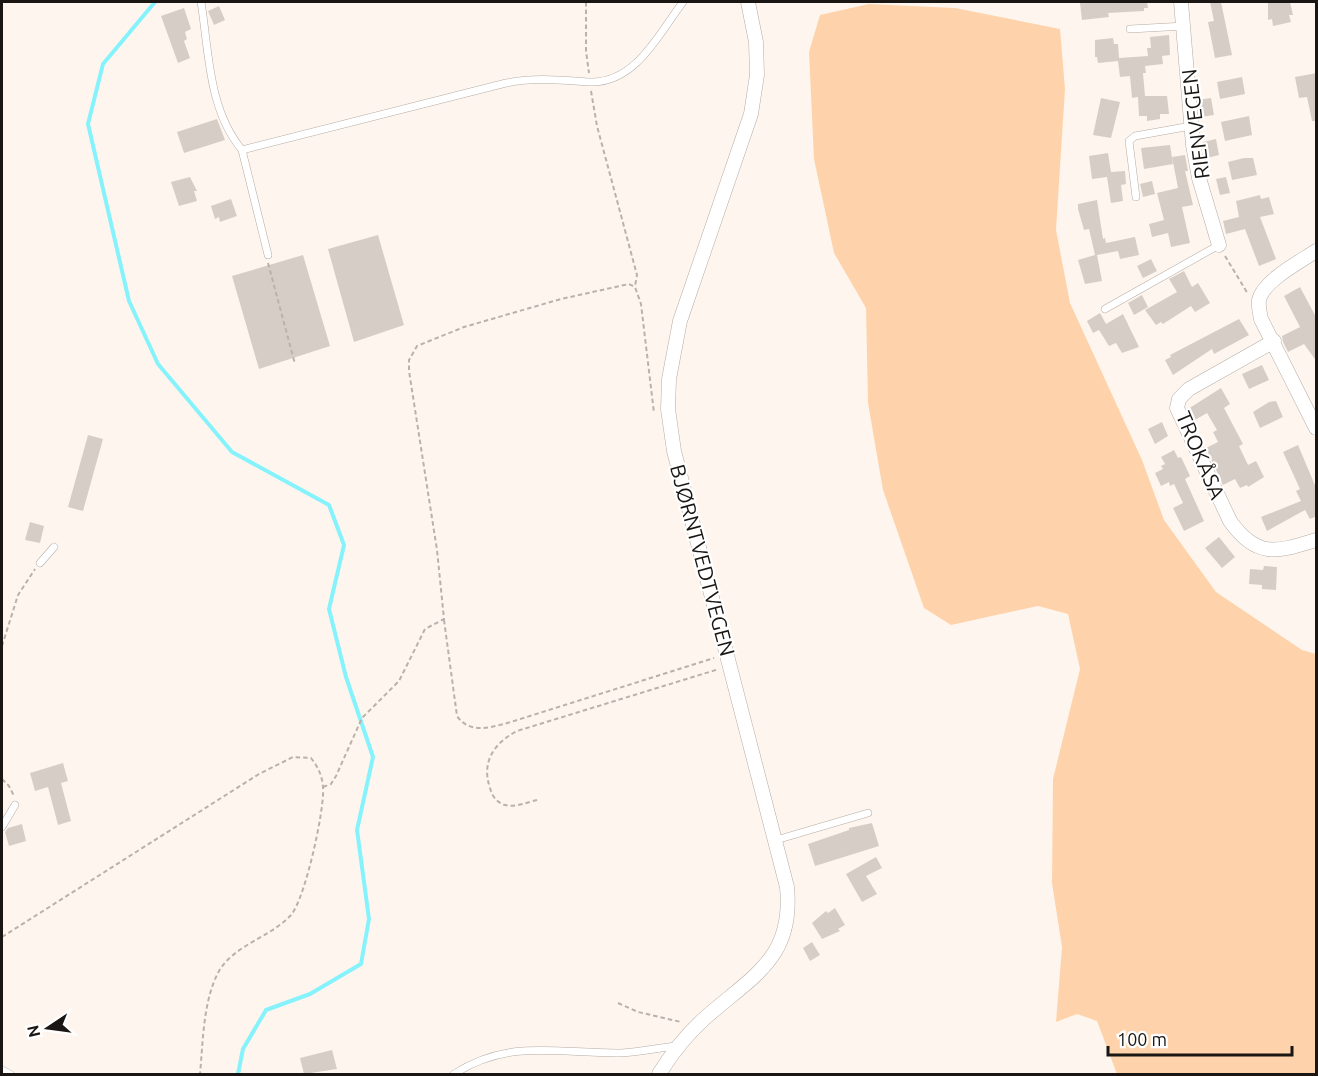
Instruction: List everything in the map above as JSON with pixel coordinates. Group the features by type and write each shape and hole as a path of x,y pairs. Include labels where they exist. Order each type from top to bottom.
{"street":[{"name":"BJØRNTVEDTVEGEN","path":"659,1074 677,1046 693,1029 764,969 782,941 788,924 789,904 776,840 674,451 668,409 669,379 680,321 751,114 757,75 756,42 748,2"},
{"name":"RIENVEGEN","path":"1181,2 1185,26 1191,126 1199,178 1220,245"},
{"path":"1317,251 1274,280 1263,291 1258,301 1262,319 1317,428"},
{"name":"TROKÅSA","path":"1274,341 1190,389 1179,399 1177,408 1225,511 1240,536 1253,546 1267,551 1286,549 1317,540"}],"lane":[{"path":"201,2 208,63 216,95 228,130 242,150 268,255"},
{"path":"242,150 506,82 543,78 591,82 607,80 627,71 645,53 683,2"},
{"path":"1130,29 1185,26"},
{"path":"1136,197 1129,141 1135,135 1191,126"},
{"path":"1105,309 1220,245"},
{"path":"40,563 54,547"},
{"path":"2,827 15,805"},
{"path":"776,840 868,813"},
{"path":"454,1074 473,1062 495,1054 522,1050 619,1053 677,1046"},
{"path":"2,1070 10,1074"}],"path":[{"path":"586,2 586,51 597,126 636,275 635,287 641,304 654,414"},
{"path":"1220,245 1243,289 1251,298 1258,301"},
{"path":"268,255 295,364"},
{"path":"635,287 621,284 602,288 464,327 417,346 412,352 409,371 437,550 457,716 465,725 473,728 491,727 713,658 731,665"},
{"path":"2,646 18,595 40,563"},
{"path":"323,787 331,784 336,776 362,718 399,681 419,637 431,624 444,620"},
{"path":"537,800 506,806 497,802 491,793 486,772 488,760 503,738 517,731 731,665"},
{"path":"2,937 284,760 302,756 311,759 319,768 323,787 322,808 299,904 283,922 233,956 220,970 208,1004 200,1074"},
{"path":"2,779 13,793 15,805"},
{"path":"618,1003 638,1012 680,1021 693,1029"}],"shaded area":[{"path":"869,4 955,8 1060,29 1065,89 1056,230 1070,303 1142,460 1164,520 1216,592 1302,650 1316,654 1316,1074 1117,1074 1097,1021 1077,1014 1056,1022 1062,947 1052,883 1053,779 1080,669 1068,614 1038,606 951,625 924,608 883,490 868,403 866,308 834,253 814,159 809,52 820,15"}],"building":[{"path":"1147,2 1148,8 1144,8 1144,11 1108,13 1109,17 1082,20 1080,3"},
{"path":"1210,2 1221,2 1232,55 1215,58 1208,22 1214,21"},
{"path":"1268,2 1290,2 1293,15 1289,15 1291,22 1273,26 1272,19 1268,20"},
{"path":"219,6 225,20 214,25 208,11"},
{"path":"184,8 191,29 185,32 187,39 184,41 190,58 178,63 161,16"},
{"path":"1169,35 1170,55 1162,56 1163,64 1145,66 1146,73 1143,73 1145,96 1167,96 1169,114 1160,114 1160,119 1147,121 1147,116 1139,116 1138,97 1132,98 1130,76 1120,77 1118,61 1098,63 1095,57 1095,40 1113,38 1114,44 1118,44 1119,58 1148,56 1147,48 1151,48 1150,37"},
{"path":"1317,73 1317,121 1312,121 1307,97 1299,98 1295,77"},
{"path":"1242,77 1245,94 1220,99 1217,82"},
{"path":"1101,98 1120,102 1111,138 1093,135"},
{"path":"1211,98 1214,115 1201,117 1198,100"},
{"path":"1249,116 1252,135 1225,141 1221,122"},
{"path":"217,119 225,140 184,153 177,132"},
{"path":"1216,139 1219,155 1207,158 1203,142"},
{"path":"1170,145 1173,164 1144,169 1141,148"},
{"path":"1108,153 1111,172 1125,171 1126,184 1121,185 1123,201 1111,203 1107,177 1092,179 1089,156"},
{"path":"1185,155 1188,171 1185,171 1193,205 1182,207 1190,243 1171,247 1168,233 1152,237 1149,224 1164,220 1157,193 1178,188 1172,157"},
{"path":"1253,158 1257,175 1232,180 1228,162"},
{"path":"190,177 197,191 194,191 197,201 179,206 171,182"},
{"path":"1226,177 1230,193 1220,195 1216,179"},
{"path":"1152,181 1155,194 1143,197 1140,184"},
{"path":"1260,195 1261,199 1269,197 1274,214 1260,217 1276,259 1259,266 1245,229 1226,234 1223,221 1239,217 1236,201"},
{"path":"231,199 237,216 220,222 219,217 215,219 211,206"},
{"path":"1097,200 1103,239 1105,238 1106,243 1135,237 1139,255 1120,259 1118,251 1097,255 1102,281 1085,284 1078,260 1095,255 1089,229 1084,230 1078,204"},
{"path":"378,235 404,325 354,342 328,249"},
{"path":"303,255 330,346 259,369 232,276"},
{"path":"1151,259 1157,271 1143,278 1137,266"},
{"path":"1184,271 1192,287 1198,283 1210,303 1195,312 1191,306 1163,324 1161,322 1156,325 1145,310 1177,292 1169,279"},
{"path":"1300,287 1317,319 1317,362 1304,344 1288,352 1283,342 1282,336 1300,327 1284,296"},
{"path":"1142,295 1148,307 1134,315 1128,303"},
{"path":"1100,313 1106,324 1123,314 1139,347 1122,353 1116,343 1109,346 1099,330 1093,333 1087,321"},
{"path":"1239,319 1249,335 1214,354 1212,349 1173,375 1165,360 1171,357 1170,355"},
{"path":"1262,365 1269,380 1249,389 1242,374"},
{"path":"1221,388 1230,404 1224,408 1243,444 1239,446 1248,465 1256,461 1264,477 1248,487 1247,485 1240,488 1235,479 1223,485 1206,448 1218,442 1213,432 1217,430 1207,413 1195,420 1188,409"},
{"path":"1276,401 1283,417 1260,428 1253,412 1269,402"},
{"path":"1162,422 1168,436 1155,444 1148,429"},
{"path":"88,435 103,439 83,511 68,507"},
{"path":"1298,445 1317,490 1317,516 1310,519 1305,510 1267,531 1261,517 1301,501 1296,491 1300,489 1283,452"},
{"path":"1174,450 1178,458 1181,457 1190,476 1185,479 1204,521 1184,531 1173,508 1183,503 1174,484 1170,486 1169,482 1161,486 1155,473 1163,469 1161,466 1165,464 1161,457"},
{"path":"30,522 44,526 40,543 25,540"},
{"path":"1219,537 1235,557 1222,568 1205,548"},
{"path":"1264,566 1277,567 1276,590 1262,589 1262,585 1249,584 1250,569 1263,570"},
{"path":"63,763 68,781 61,783 71,821 58,825 48,787 35,791 30,773"},
{"path":"872,823 879,846 815,866 808,844 849,830 849,828"},
{"path":"22,824 26,841 9,846 5,832 8,828"},
{"path":"876,857 882,868 866,876 877,894 862,902 846,874"},
{"path":"835,908 845,925 838,929 840,931 822,939 812,923 826,911 828,913"},
{"path":"812,942 820,955 810,961 803,948"},
{"path":"332,1050 337,1069 304,1074 300,1058"}],"waterway":[{"path":"155,2 103,64 88,124 129,301 158,364 232,452 329,505 344,545 329,609 346,677 373,757 357,830 369,919 361,964 310,994 266,1010 243,1049 238,1074"}]}
